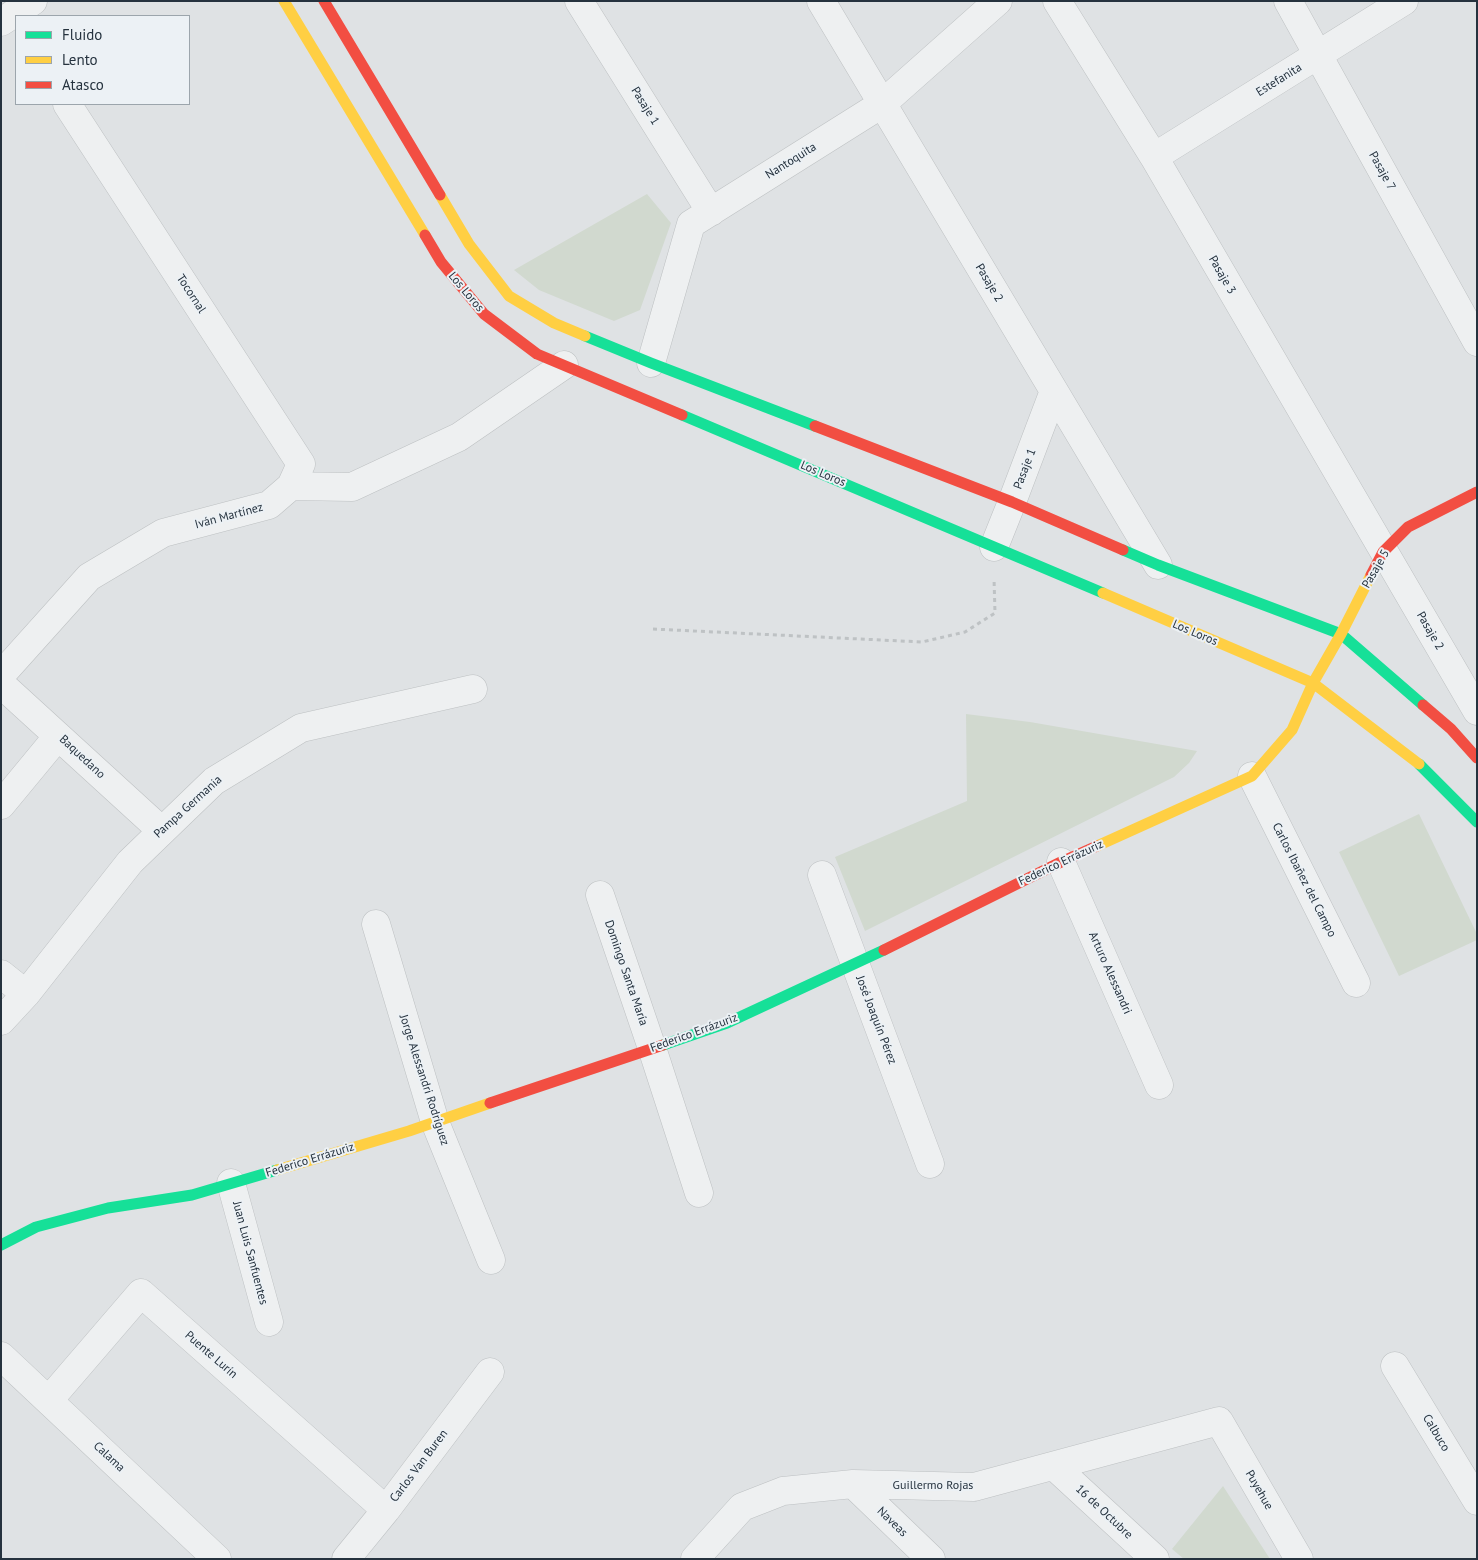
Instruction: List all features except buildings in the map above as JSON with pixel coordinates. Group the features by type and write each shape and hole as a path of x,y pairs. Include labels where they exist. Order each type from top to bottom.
{"main road":[{"name":"Los Loros","path":"284,1 441,262 484,314 537,354 994,546 1313,684 1413,758 1477,822"},
{"path":"324,1 468,244 508,296 554,324 1012,502 1158,565 1340,634 1451,729 1477,758"},
{"name":"Pasaje 5","path":"1313,684 1383,552 1408,527 1477,492"},
{"name":"Federico Errázuriz","path":"1,1245 45,1224 108,1208 192,1196 435,1122 728,1023 855,964 1060,862 1252,776 1292,730 1313,684"}],"street":[{"path":"7,16 33,1"},
{"name":"Pasaje 1","path":"579,1 711,212"},
{"name":"Pasaje 2","path":"821,1 1158,565"},
{"name":"Nantoquita","path":"651,363 692,224 882,104 998,1"},
{"name":"Pasaje 3","path":"1057,1 1154,157 1383,552"},
{"name":"Pasaje 7","path":"1288,1 1477,342"},
{"name":"Estefanita","path":"1154,157 1404,1"},
{"name":"Tocornal","path":"68,105 301,464 291,486"},
{"path":"291,486 352,487 459,437 564,365"},
{"name":"Pasaje 1","path":"994,546 1054,391"},
{"name":"Iván Martínez","path":"1,675 89,577 163,533 269,505 291,486"},
{"name":"Pasaje 2","path":"1383,552 1477,711"},
{"name":"Baquedano","path":"1,684 162,832"},
{"name":"Pampa Germania","path":"1,1021 26,994 130,862 214,781 301,728 473,690"},
{"path":"1,805 58,736"},
{"name":"Carlos Ibañez del Campo","path":"1252,776 1356,983"},
{"name":"Arturo Alessandri","path":"1060,862 1159,1085"},
{"name":"José Joaquín Pérez","path":"822,875 930,1164"},
{"name":"Domingo Santa María","path":"600,895 699,1193"},
{"name":"Jorge Alessandri Rodríguez","path":"376,924 435,1122 491,1260"},
{"path":"1,974 26,994"},
{"name":"Juan Luis Sanfuentes","path":"231,1183 269,1322"},
{"name":"Puente Lurín","path":"49,1400 141,1293 386,1510"},
{"name":"Calama","path":"1,1356 217,1559"},
{"name":"Calbuco","path":"1395,1366 1477,1501"},
{"name":"Carlos Van Buren","path":"346,1559 386,1510 490,1372"},
{"name":"Guillermo Rojas","path":"695,1559 742,1507 783,1491 853,1484 974,1488 1219,1420"},
{"name":"Puyehue","path":"1219,1420 1299,1559"},
{"name":"16 de Octubre","path":"1054,1466 1154,1559"},
{"name":"Naveas","path":"853,1484 931,1559"}],"path":[{"path":"653,629 922,642 965,632 995,613 994,546"}],"shaded area":[{"path":"647,194 671,223 640,310 614,321 539,290 514,270"},
{"path":"966,714 1030,722 1197,751 1189,763 1174,777 865,931 835,857 967,801"},
{"path":"1419,814 1477,934 1477,940 1399,976 1339,852"},
{"path":"1223,1486 1270,1559 1184,1559 1172,1549"}],"traffic: fast":[{"path":"585,336 815,426"},
{"path":"682,415 1103,593"},
{"path":"1123,550 1341,634 1423,705"},
{"path":"1419,764 1477,822"},
{"path":"663,1045 727,1023 884,950"},
{"path":"1,1245 36,1227 108,1208 192,1195 277,1170"}],"traffic: slow":[{"path":"284,1 425,235"},
{"path":"440,195 469,244 509,296 554,323 585,336"},
{"path":"1097,846 1252,776 1292,730 1313,683 1371,575"},
{"path":"1103,593 1313,683 1419,764"},
{"path":"277,1170 409,1131 490,1103"}],"traffic: jam":[{"path":"324,1 440,195"},
{"path":"425,235 441,262 484,314 537,354 682,415"},
{"path":"815,426 1012,502 1123,550"},
{"path":"1371,575 1383,552 1408,527 1477,492"},
{"path":"1423,705 1451,729 1477,758"},
{"path":"884,950 1097,846"},
{"path":"490,1103 663,1045"}]}
